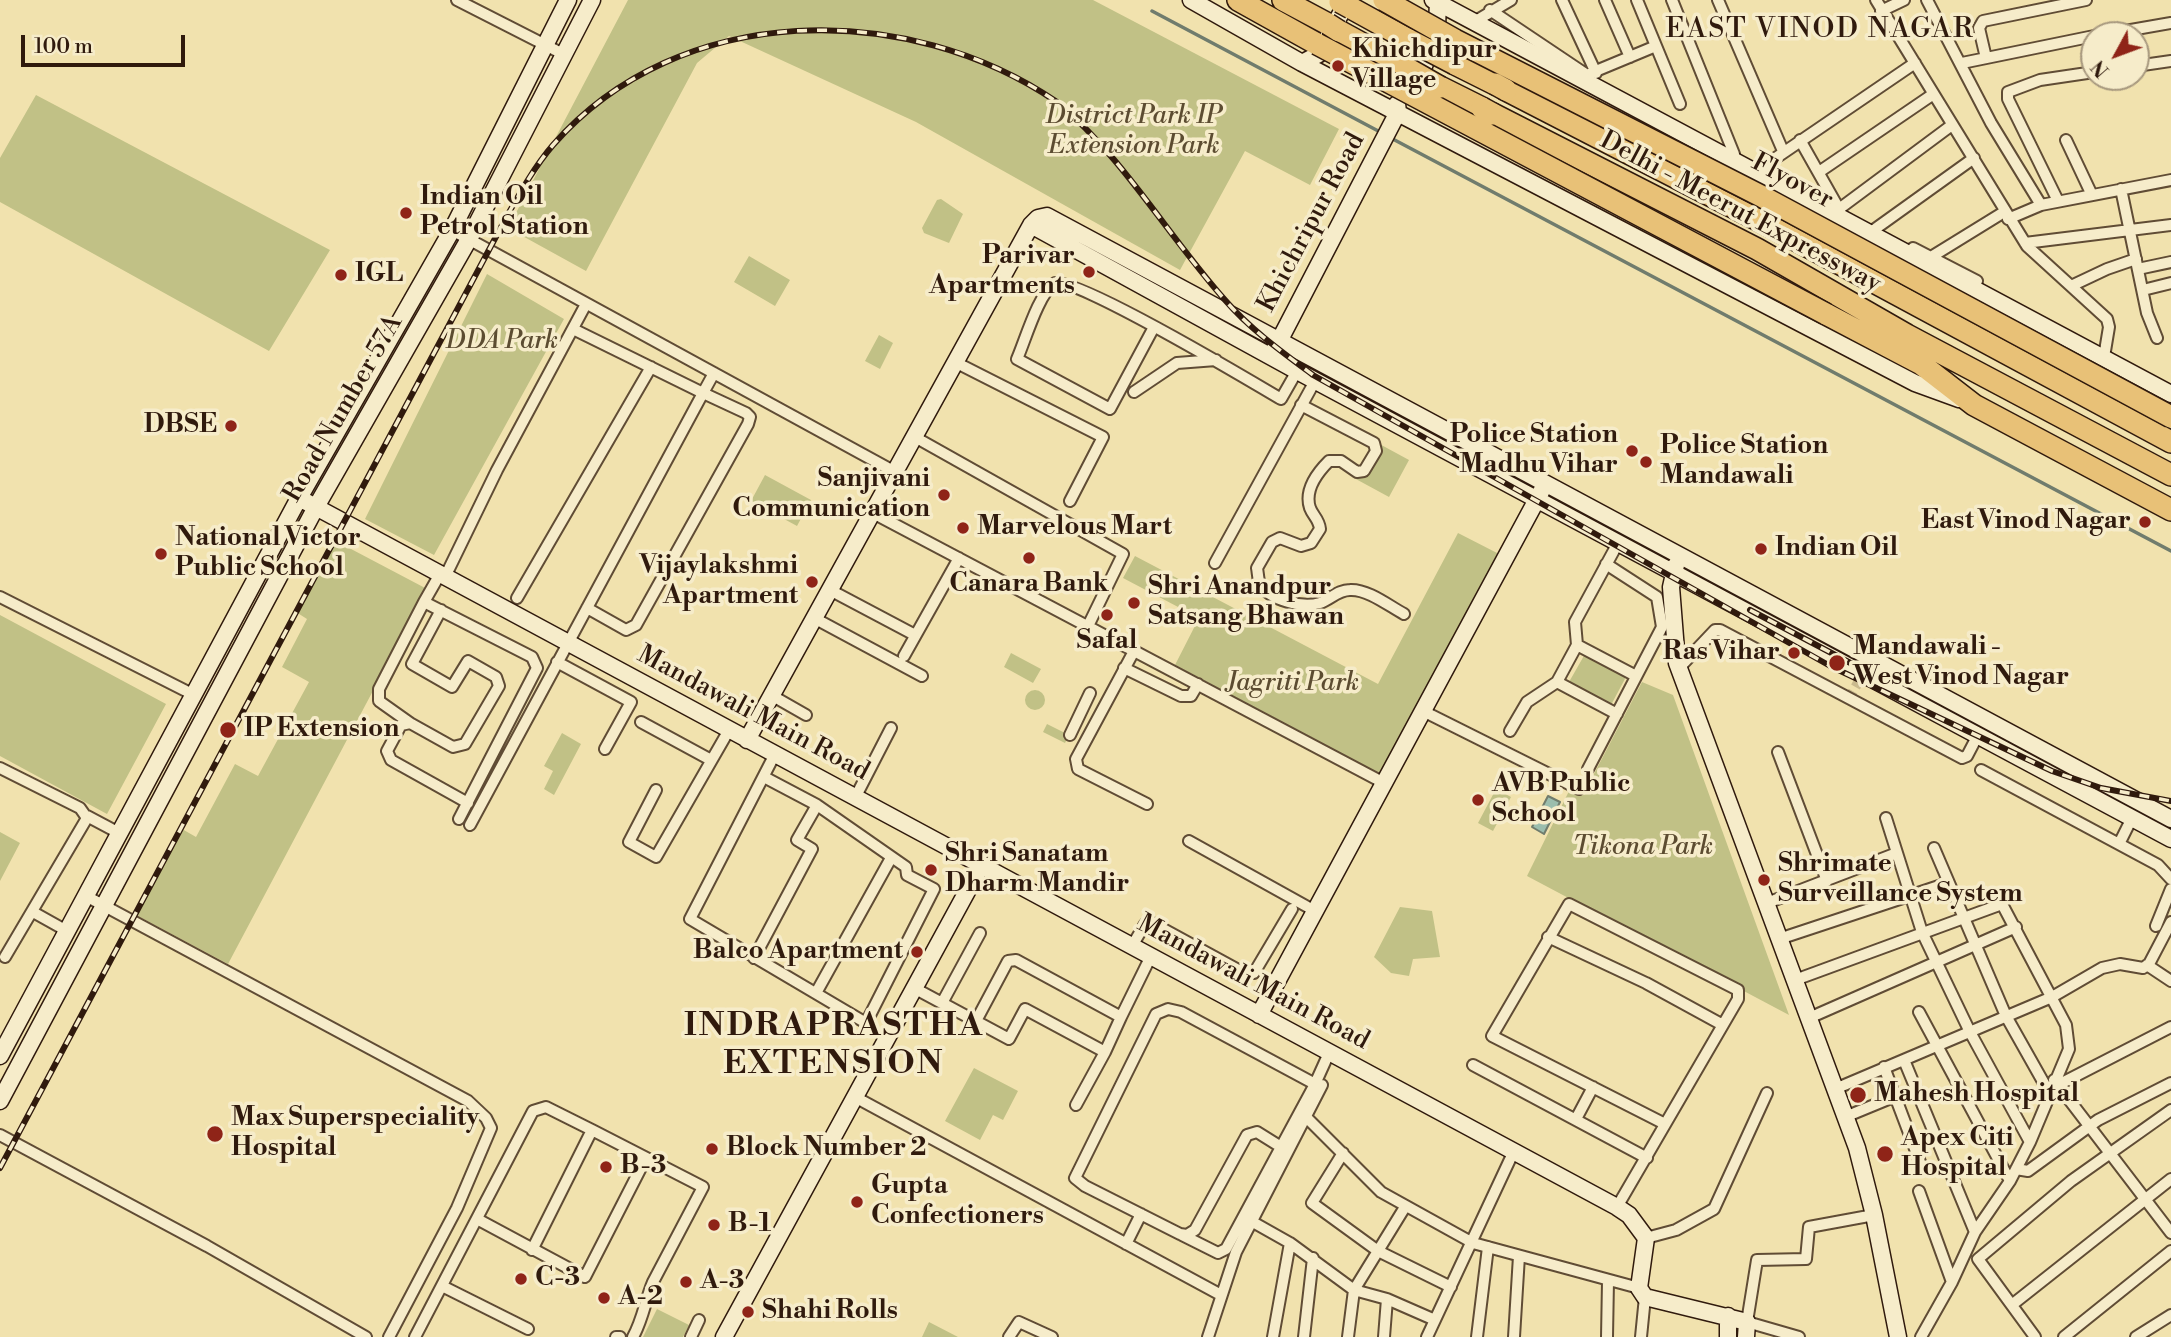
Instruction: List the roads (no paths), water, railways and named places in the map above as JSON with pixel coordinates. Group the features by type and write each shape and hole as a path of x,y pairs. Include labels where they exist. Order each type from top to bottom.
{"highway":[{"path":"1238,0 1392,86 1921,364 1974,405 2171,510"},
{"name":"Delhi - Meerut Expressway","path":"1283,0 1440,87 1757,249 1907,335 2171,475"},
{"name":"Flyover","path":"1384,0 1467,46 1763,197 2171,417"},
{"name":"Delhi - Meerut Expressway","path":"1344,2 1409,40 1780,231 2171,442"}],"street":[{"path":"457,0 563,54"},
{"name":"Road Number 57A","path":"0,1056 5,1036 67,932 299,498 452,230 543,44 568,0"},
{"name":"Road Number 57A","path":"0,1101 316,507 469,239 592,0"},
{"path":"1191,0 1302,62 1914,383 1974,405"},
{"path":"1474,22 1490,10 1511,0"},
{"path":"1562,0 1591,73"},
{"path":"1605,0 1630,57"},
{"path":"1637,0 1680,104"},
{"path":"1672,0 1734,154"},
{"path":"1718,0 1783,151"},
{"path":"1876,0 2025,243 2107,319 2109,327 2105,351"},
{"path":"1881,11 1904,0"},
{"path":"1927,0 1991,123 2041,205"},
{"path":"1986,58 1979,28 1983,21 2086,0"},
{"path":"1434,1 2171,394"},
{"name":"Khichripur Road","path":"1272,358 1278,341 1398,112 1397,96 1434,1"},
{"path":"1302,62 1319,54 1344,2"},
{"path":"1490,10 1591,73 1734,154 2171,386"},
{"path":"2150,27 2171,23"},
{"path":"1962,63 2080,39"},
{"path":"1591,73 1656,46"},
{"path":"1474,152 1474,136 1514,61 1526,50"},
{"path":"2150,64 2171,61"},
{"path":"1761,168 1915,63"},
{"path":"2058,201 2008,99 2008,92 2040,80 2080,74"},
{"path":"1819,172 1932,95"},
{"path":"1839,209 1952,125"},
{"path":"1800,140 1839,209"},
{"path":"2066,140 2091,193"},
{"path":"1875,229 1974,158"},
{"path":"1931,257 2006,215 2091,193 2171,180"},
{"path":"2122,190 2147,313 2157,338"},
{"path":"747,740 1031,225 1042,216 1056,219 1278,341 1540,492 1618,542 1676,564 1816,649 2171,839"},
{"path":"1031,225 1315,381 1540,492 1676,564 1824,634 2171,819"},
{"path":"2025,243 2171,225"},
{"path":"452,230 895,472"},
{"path":"2071,286 2107,269 2171,262"},
{"path":"1154,327 1110,409 1017,359 1045,292 1056,282 1064,281 1087,292 1154,327 1216,360 1281,399 1297,371"},
{"path":"2143,290 2171,284"},
{"path":"441,610 411,664 452,687 468,661 496,677 499,686 465,744 453,747 410,723 379,701 379,689 586,303"},
{"path":"573,329 750,417 636,625 626,630 587,608"},
{"path":"1134,392 1177,363 1216,360"},
{"path":"955,362 1103,437 1070,502"},
{"path":"517,598 651,367"},
{"path":"470,825 714,373"},
{"path":"1214,563 1315,381"},
{"path":"1301,405 1374,443 1377,451 1364,471 1357,472 1341,461 1329,461 1317,473 1309,492 1310,508 1319,520 1320,529 1311,543 1301,546 1280,538 1272,542 1257,568 1260,584 1271,594 1292,603 1307,605 1321,603 1342,591 1362,591 1404,614"},
{"path":"913,436 1123,554 1088,626"},
{"path":"1259,1015 1540,492"},
{"name":"Mandawali Main Road","path":"299,498 1617,1207 1629,1215 1646,1238"},
{"path":"873,513 1384,783"},
{"path":"1510,730 1527,702 1557,682 1577,645 1575,622 1618,542"},
{"path":"904,656 959,558"},
{"path":"1587,769 1662,627 1657,597 1606,564"},
{"path":"1676,564 1671,587 1679,668 1845,1117 1874,1214 1898,1337"},
{"path":"830,590 915,635"},
{"path":"0,597 194,695"},
{"path":"424,602 532,657 537,667 459,820"},
{"path":"814,618 922,676"},
{"path":"1679,668 1715,631 1720,630 1962,758 1967,756 1978,735"},
{"path":"1816,649 1824,634"},
{"path":"1577,645 1636,676"},
{"path":"1134,650 1076,760 1078,769 1147,804"},
{"path":"557,662 631,702 605,749"},
{"path":"1124,668 1181,696 1191,696 1198,684"},
{"path":"1557,682 1617,714"},
{"path":"1070,736 1090,693"},
{"path":"771,695 806,715"},
{"path":"1423,711 1578,789"},
{"path":"641,722 711,760"},
{"path":"410,723 401,725 387,751 391,760 468,803"},
{"path":"856,796 891,728"},
{"path":"656,790 629,842 656,857 729,730"},
{"path":"1778,751 1827,881"},
{"path":"764,776 817,805 906,867 907,875 934,889 866,1023 690,919 775,754"},
{"path":"0,768 80,808 87,816 119,833"},
{"path":"1981,770 2158,865 2171,879"},
{"path":"754,958 812,849 797,840 817,805"},
{"path":"5,957 87,816"},
{"path":"1886,818 1922,932 1938,960 1970,1032 2030,1142"},
{"path":"2119,844 2132,818"},
{"path":"1189,841 1315,911"},
{"path":"1934,848 2006,1016 2054,1086 2109,1151 2171,1234"},
{"path":"1767,903 1897,853"},
{"path":"816,993 891,858"},
{"path":"724,1337 982,864"},
{"path":"1779,939 1948,883"},
{"path":"2157,926 2171,889"},
{"path":"86,896 468,1101 489,1123 491,1128 457,1208 389,1337"},
{"path":"1617,1207 1647,1158 1721,1024 1738,999 1738,990 1733,985 1569,904 1492,1036 1665,1124"},
{"path":"1795,980 2003,904 2052,997 2070,1038 2069,1049 2030,1142 2010,1181 1975,1232 1952,1282 1921,1337"},
{"path":"1132,946 1145,924 1152,923 1240,971 1254,973 1292,909"},
{"path":"33,912 67,932"},
{"path":"2147,965 2171,922"},
{"path":"1809,1018 2016,927"},
{"path":"942,1003 980,933"},
{"path":"1548,937 1721,1024"},
{"path":"1076,1105 1151,956"},
{"path":"976,1021 1009,961 1016,960 1121,1017"},
{"path":"1835,1089 2052,997 2110,964 2133,968 2147,965 2171,981"},
{"path":"914,988 1009,1039 1026,1009 1105,1052"},
{"path":"1315,1084 1181,1012 1168,1009 1156,1014 1075,1178 1084,1186 1218,1253 1226,1249 1332,1054"},
{"path":"1919,1012 2010,1181"},
{"path":"2054,1086 2171,1027"},
{"path":"1208,1337 1251,1221 1306,1117 1332,1054"},
{"path":"1904,1060 1975,1232"},
{"path":"1473,1065 1647,1158"},
{"path":"1884,1067 1920,1162"},
{"path":"2016,1169 2028,1171 2089,1126 2171,1083"},
{"path":"1576,1119 1593,1087"},
{"path":"1641,1337 1646,1238 1676,1230 1714,1209 1767,1093"},
{"path":"1845,1117 1896,1096"},
{"path":"855,1097 1221,1296"},
{"path":"415,1337 533,1111 546,1107 703,1187 653,1282 644,1317 634,1337"},
{"path":"1978,1259 2109,1151 2171,1110"},
{"path":"1306,1117 1381,1192 1473,1243 1728,1316 1746,1329 1799,1337"},
{"path":"532,1250 592,1130"},
{"path":"1180,1234 1188,1235 1195,1230 1247,1135 1257,1132 1281,1147"},
{"path":"0,1135 207,1246 366,1337"},
{"path":"1343,1153 1312,1203 1378,1251 1451,1287"},
{"path":"1427,1337 1513,1153"},
{"path":"477,1219 585,1277 646,1158"},
{"path":"2013,1304 2171,1179"},
{"path":"1919,1191 1952,1282"},
{"path":"1348,1337 1354,1290 1405,1207"},
{"path":"1126,1244 1141,1214"},
{"path":"1746,1329 1756,1260 1806,1259 1810,1227 1874,1214"},
{"path":"1251,1221 1313,1258 1354,1290 1387,1299 1435,1320"},
{"path":"1273,1337 1290,1243"},
{"path":"1477,1337 1488,1247"},
{"path":"1967,1251 1978,1259 2035,1337"},
{"path":"2064,1337 2171,1251"},
{"path":"1514,1337 1519,1256"},
{"path":"1304,1337 1313,1258"},
{"path":"1607,1337 1608,1281"},
{"path":"442,1286 528,1329"},
{"path":"1384,1337 1387,1299"},
{"path":"2140,1334 2171,1315"},
{"path":"1728,1316 1728,1337"},
{"path":"691,1337 699,1320"},
{"path":"1009,1337 1019,1322 1052,1337"},
{"path":"2140,1334 2158,1337"}],"waterway":[{"path":"1152,11 1382,133"},
{"path":"1389,137 2171,551"}],"tunnel":[{"path":"1848,700 1863,674"}],"railway":[{"path":"0,1168 507,216 534,170 553,145 605,97 664,63 729,41 797,31 866,33 933,45 998,69 1057,102 1081,124 1124,172 1235,311 1267,340 1313,375 1832,667 2052,771 2101,788 2171,801"},
{"path":"1750,610 1877,677"}],"place":[{"name":"Khichdipur Village","path":"1338,66"},
{"name":"Indian Oil Petrol Station","path":"406,213"},
{"name":"Parivar Apartments","path":"1089,272"},
{"name":"IGL","path":"341,275"},
{"name":"DBSE","path":"231,426"},
{"name":"Police Station Madhu Vihar","path":"1632,451"},
{"name":"Police Station Mandawali","path":"1646,462"},
{"name":"Sanjivani Communication","path":"944,495"},
{"name":"East Vinod Nagar","path":"2145,522"},
{"name":"Marvelous Mart","path":"963,528"},
{"name":"Indian Oil","path":"1761,549"},
{"name":"National Victor Public School","path":"161,554"},
{"name":"Canara Bank","path":"1029,558"},
{"name":"Vijaylakshmi Apartment","path":"812,582"},
{"name":"Shri Anandpur Satsang Bhawan","path":"1134,603"},
{"name":"Safal","path":"1107,615"},
{"name":"Ras Vihar","path":"1794,653"},
{"name":"Mandawali - West Vinod Nagar","path":"1837,663"},
{"name":"IP Extension","path":"228,730"},
{"name":"AVB Public School","path":"1478,800"},
{"name":"Shri Sanatam Dharm Mandir","path":"931,870"},
{"name":"Shrimate Surveillance System","path":"1764,880"},
{"name":"Balco Apartment","path":"917,952"},
{"name":"Mahesh Hospital","path":"1858,1095"},
{"name":"Max Superspeciality Hospital","path":"215,1134"},
{"name":"Block Number 2","path":"712,1149"},
{"name":"Apex Citi Hospital","path":"1885,1154"},
{"name":"B-3","path":"606,1167"},
{"name":"Gupta Confectioners","path":"857,1202"},
{"name":"B-1","path":"714,1225"},
{"name":"C-3","path":"521,1279"},
{"name":"A-3","path":"686,1282"},
{"name":"A-2","path":"604,1298"},
{"name":"Shahi Rolls","path":"748,1312"}],"district":[{"name":"EAST VINOD NAGAR","path":"1820,30"},
{"name":"INDRAPRASTHA EXTENSION","path":"834,1046"}],"park label":[{"name":"District Park IP Extension Park","path":"1134,132"},
{"name":"DDA Park","path":"502,342"},
{"name":"Jagriti Park","path":"1293,684"},
{"name":"Tikona Park","path":"1643,848"}]}
